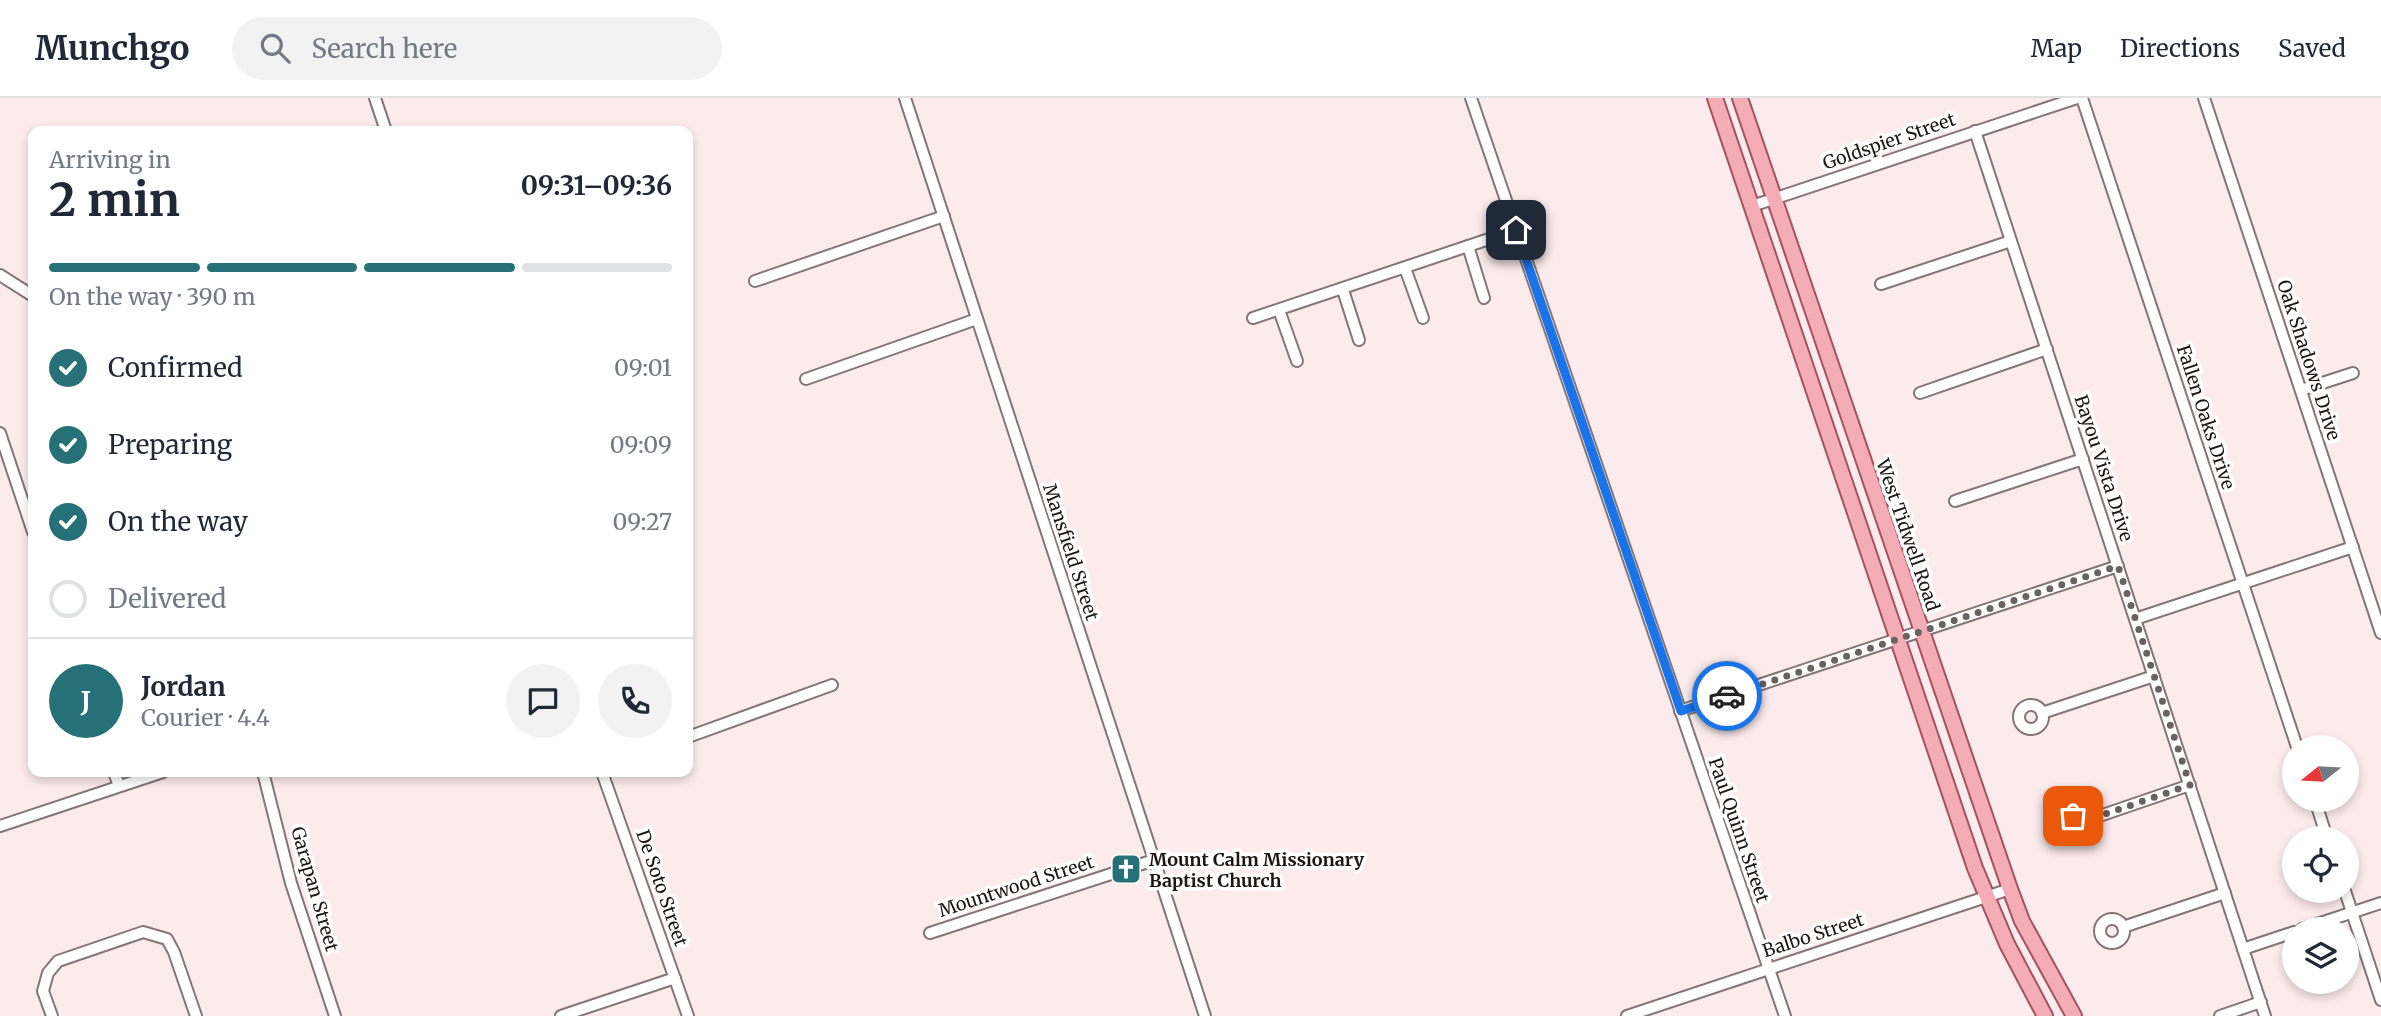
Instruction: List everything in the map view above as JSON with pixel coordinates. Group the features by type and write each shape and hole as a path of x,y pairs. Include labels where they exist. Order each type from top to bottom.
{"main road":[{"path":"1715,98 1987,897 2007,944 2045,1016"},
{"name":"West Tidwell Road","path":"1740,98 1920,632 2010,889 2022,920 2074,1016"},
{"path":"1825,422 1847,414"}],"street":[{"path":"375,98 384,126"},
{"name":"Mansfield Street","path":"905,98 1205,1016"},
{"name":"Paul Quinn Street","path":"1471,98 1784,1016"},
{"name":"Goldspier Street","path":"1752,206 2080,98"},
{"name":"Fallen Oaks Drive","path":"2080,98 2293,735"},
{"name":"Oak Shadows Drive","path":"2204,98 2381,633"},
{"name":"Bayou Vista Drive","path":"1975,131 2265,1016"},
{"path":"755,281 944,216"},
{"path":"1252,318 1343,290 1516,230"},
{"path":"1881,284 2011,241"},
{"path":"1468,246 1484,298"},
{"path":"1405,268 1423,318"},
{"path":"0,275 28,293"},
{"path":"1343,290 1359,340"},
{"path":"1279,310 1297,361"},
{"path":"806,379 977,319"},
{"path":"1920,393 2047,349"},
{"path":"2301,390 2353,373"},
{"path":"0,433 28,517"},
{"path":"1955,501 2082,459"},
{"path":"2135,619 2353,547"},
{"path":"1681,711 2118,566"},
{"path":"2042,713 2154,676"},
{"path":"693,735 832,685"},
{"path":"116,777 119,786"},
{"path":"0,826 147,777"},
{"name":"Garapan Street","path":"264,777 291,883 335,1016"},
{"name":"De Soto Street","path":"604,777 688,1016"},
{"path":"2079,823 2190,785"},
{"name":"Mountwood Street","path":"930,933 1154,860"},
{"name":"Balbo Street","path":"1627,1016 2010,889"},
{"path":"2123,927 2225,893"},
{"path":"2349,903 2381,1000"},
{"path":"2340,917 2381,903"},
{"path":"52,1016 43,991 48,973 58,961 143,932 167,939 196,1016"},
{"path":"2243,949 2282,936"},
{"path":"561,1016 675,978"},
{"path":"2220,1016 2261,1002"}],"way so far":[{"path":"1727,696 2118,566 2190,785 2079,823 2073,816"}],"place":[{"name":"Mount Calm Missionary Baptist Church","path":"1126,869"}],"route":[{"path":"1516,230 1681,711 1727,696"}]}
